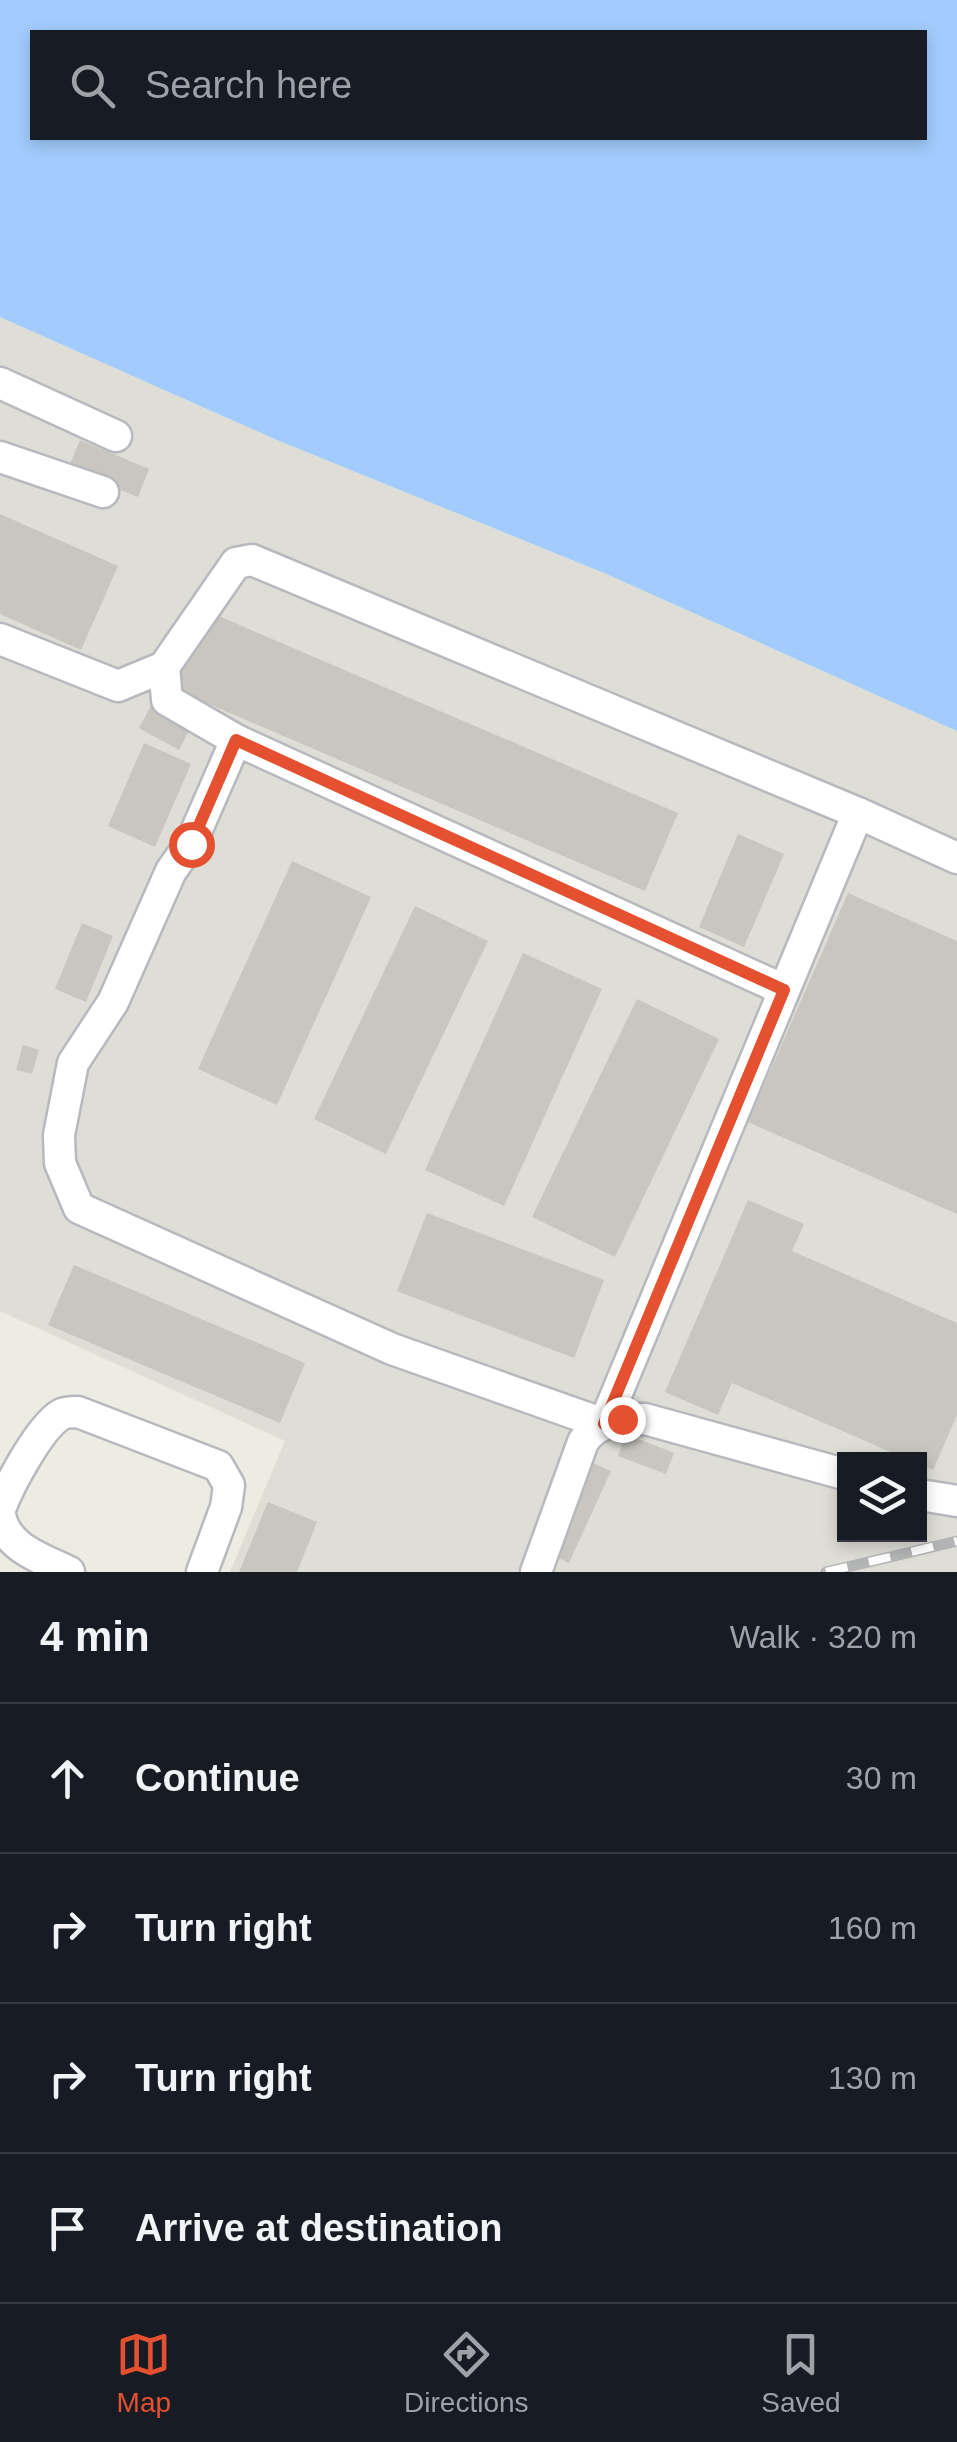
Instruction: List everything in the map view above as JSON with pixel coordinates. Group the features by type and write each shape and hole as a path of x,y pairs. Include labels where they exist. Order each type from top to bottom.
{"street":[{"path":"0,382 116,436"},
{"path":"0,457 103,492"},
{"path":"0,639 118,686 164,667 236,563 252,560 957,858"},
{"path":"164,667 167,700 236,740 784,990"},
{"path":"236,740 191,844 171,871 113,1002 73,1063 59,1135 60,1163 79,1208 392,1348 604,1424"},
{"path":"604,1424 858,813"},
{"path":"65,1571 14,1544 1,1520 7,1491 46,1428 63,1413 78,1412 218,1466 229,1484 226,1507 202,1572"},
{"path":"536,1572 583,1442 590,1431 604,1424 645,1419 837,1472"},
{"path":"927,1497 957,1501"}],"shaded area":[{"path":"0,317 277,440 604,573 957,731 957,1572 230,1572 285,1441 0,1311"}],"water":[{"path":"0,0 957,0 957,731 604,573 277,440 0,317"}],"building":[{"path":"80,440 149,469 138,497 68,469"},
{"path":"0,514 118,566 81,650 0,614"},
{"path":"207,611 678,813 645,891 174,689"},
{"path":"152,704 192,725 179,750 139,728"},
{"path":"144,743 191,764 155,847 108,826"},
{"path":"738,834 784,854 744,947 699,927"},
{"path":"292,861 371,897 277,1105 198,1069"},
{"path":"848,893 957,941 957,1214 748,1122"},
{"path":"415,906 488,941 386,1154 314,1119"},
{"path":"82,923 113,936 86,1002 55,989"},
{"path":"523,953 602,989 504,1206 425,1170"},
{"path":"637,999 719,1039 615,1257 532,1217"},
{"path":"23,1045 39,1050 32,1074 16,1070"},
{"path":"748,1200 804,1224 792,1251 957,1323 957,1415 933,1470 927,1467 927,1452 891,1452 732,1383 718,1415 665,1392"},
{"path":"427,1213 604,1280 574,1358 397,1291"},
{"path":"74,1265 305,1363 280,1423 48,1325"},
{"path":"626,1434 674,1453 666,1474 618,1456"},
{"path":"591,1462 611,1471 569,1563 549,1553"},
{"path":"268,1502 317,1522 297,1572 239,1572"}],"railway":[{"path":"826,1572 957,1541"}],"route":[{"path":"191,844 236,740 784,990 604,1424 622,1419"}]}
